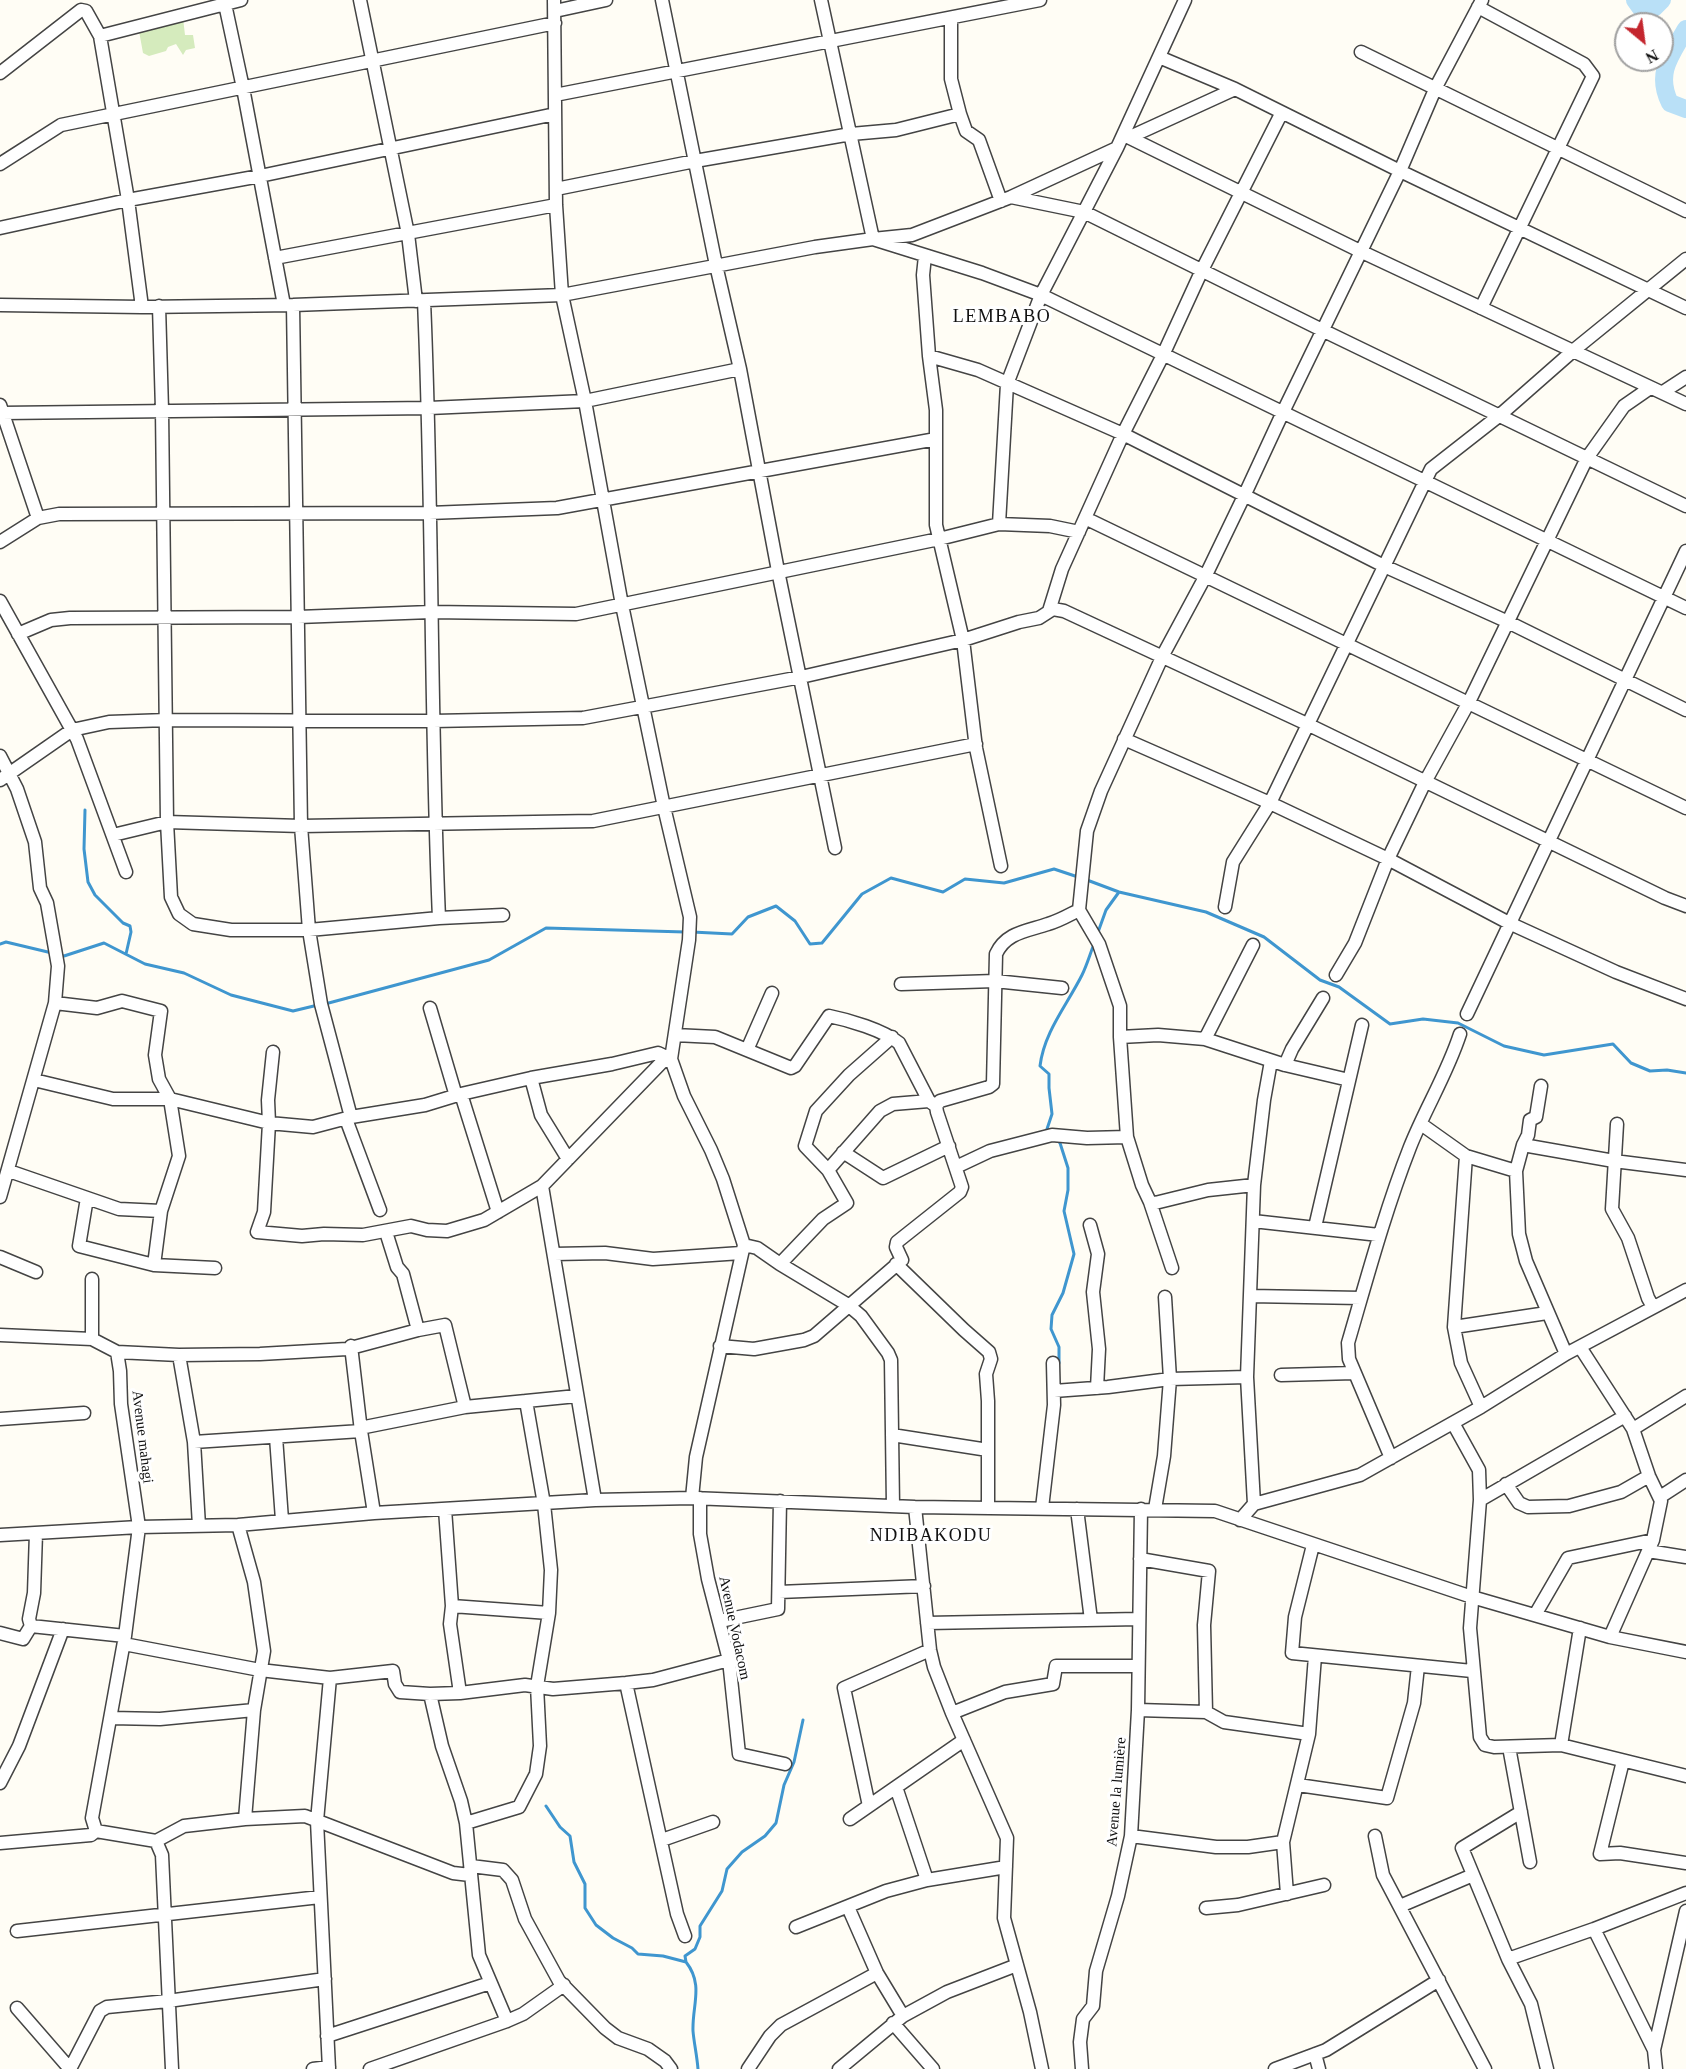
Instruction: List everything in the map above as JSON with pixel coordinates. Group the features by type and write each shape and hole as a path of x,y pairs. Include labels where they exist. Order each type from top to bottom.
{"street":[{"path":"100,36 241,0"},
{"path":"360,0 420,301 429,408 433,721 439,918"},
{"path":"0,164 61,125 373,62 555,11 606,0"},
{"path":"662,0 716,265 740,369 778,571 835,848"},
{"path":"821,0 873,239"},
{"path":"555,95 1040,0"},
{"path":"999,524 1007,384 1041,295 1118,148 1127,136 1185,0"},
{"path":"1172,1268 1127,1137 1120,1006 1099,944 1079,910 1088,831 1101,790 1162,655 1205,577 1400,171 1436,87 1480,3 1584,64 1593,76 1482,308"},
{"path":"225,4 275,258 289,305 296,409 301,826 309,930 321,1004 349,1118 381,1210"},
{"path":"0,73 81,10 86,11 100,36 128,200 142,307"},
{"path":"555,11 555,205 562,295 585,401 622,605 664,807 690,917 671,1059 684,1096 723,1179 743,1249"},
{"path":"951,18 951,79 960,114 966,131 978,140 1006,199"},
{"path":"1361,52 1686,211"},
{"path":"1159,57 1235,89 1281,114 1686,308"},
{"path":"1127,136 1235,89"},
{"path":"0,228 555,114"},
{"path":"556,189 695,160 850,134 896,130 960,114"},
{"path":"1049,610 1062,568 1123,434 1281,114"},
{"path":"1127,136 1360,251 1686,404"},
{"path":"0,305 142,307 289,305 562,295 815,247 912,235 1006,199 1118,148"},
{"path":"1006,199 1084,212 1686,506"},
{"path":"275,258 555,205"},
{"path":"873,239 982,273 1041,295 1686,608"},
{"path":"925,256 923,275 936,410 936,525 963,640 976,744 1001,866"},
{"path":"1225,907 1233,862 1270,803 1431,469 1500,415 1574,350 1686,259"},
{"path":"159,306 167,822 171,897 179,914 193,924 211,928 309,930 439,918 503,915"},
{"path":"929,356 978,370 1123,434 1384,566 1506,621 1686,710"},
{"path":"38,518 1,409 429,408 585,401 740,369"},
{"path":"1663,392 1686,377"},
{"path":"1336,975 1355,943 1388,859 1468,702 1587,458 1624,406 1650,388"},
{"path":"0,542 38,518 59,514 429,513 557,508 936,439"},
{"path":"1085,518 1686,808"},
{"path":"18,634 51,620 298,617 431,612 576,614 939,539 999,524 1050,526 1079,532"},
{"path":"1467,1014 1686,551"},
{"path":"0,601 5,622 18,634 72,730 94,780 126,872"},
{"path":"5,777 72,730 109,722 583,718 801,677 963,640 1039,618 1053,609 1064,611 1162,655 1665,898 1686,906"},
{"path":"1124,739 1270,803 1388,859 1509,922 1616,972 1686,999"},
{"path":"113,835 167,822 301,826 593,821 976,744"},
{"path":"0,756 5,777 35,842 40,888 47,903 58,966 55,1004 9,1171 1,1190"},
{"path":"828,1170 880,1111 893,1104 933,1103 993,1084 996,954 1000,945 1015,934 1050,924 1079,910"},
{"path":"1205,1039 1253,945"},
{"path":"901,984 995,981 1062,988"},
{"path":"747,1050 772,993"},
{"path":"1285,1065 1292,1049 1323,998"},
{"path":"55,1004 97,1008 122,1001 161,1011 155,1055 159,1079 170,1099 179,1156 161,1211 154,1265"},
{"path":"430,1008 498,1212"},
{"path":"675,1035 715,1037 791,1068 795,1066 829,1016 842,1018 892,1037 899,1043 933,1103 962,1187 960,1192 897,1242 896,1247 902,1260 813,1336 804,1340 754,1348 720,1346"},
{"path":"1315,1227 1362,1024"},
{"path":"1391,1458 1348,1359 1348,1343 1379,1235 1411,1146 1451,1062 1460,1034"},
{"path":"1120,1037 1158,1035 1205,1039 1285,1065 1349,1080"},
{"path":"780,1264 823,1219 848,1203 828,1170 805,1146 816,1111 849,1075 892,1037"},
{"path":"273,1052 268,1100 269,1123 264,1212 257,1232 302,1236 363,1235 411,1226 447,1231 484,1220 542,1186 662,1062 671,1059"},
{"path":"34,1080 113,1099 170,1099 269,1123 313,1127 349,1118 425,1105 531,1078 612,1064 658,1053 671,1059"},
{"path":"1254,1504 1246,1377 1254,1185 1271,1061"},
{"path":"531,1078 541,1116 568,1159"},
{"path":"1541,1086 1536,1117 1530,1120 1528,1135 1516,1171 1519,1234 1526,1260 1566,1354"},
{"path":"1421,1124 1466,1156 1516,1171"},
{"path":"1617,1124 1612,1209 1628,1238 1653,1307"},
{"path":"956,1167 990,1151 1052,1135 1087,1138 1127,1137"},
{"path":"1523,1145 1614,1161 1686,1170"},
{"path":"843,1152 882,1178 949,1146"},
{"path":"1466,1156 1454,1327 1461,1363 1481,1407"},
{"path":"9,1171 119,1209 161,1211"},
{"path":"1150,1202 1155,1203 1208,1190 1254,1185"},
{"path":"542,1186 595,1500"},
{"path":"87,1198 79,1246 154,1265 215,1269"},
{"path":"1253,1221 1379,1235"},
{"path":"1090,1225 1098,1254 1094,1293 1099,1349 1096,1388"},
{"path":"386,1232 397,1267 403,1274 418,1330"},
{"path":"554,1254 605,1253 652,1259 757,1248 848,1305 861,1316 891,1360 893,1506"},
{"name":"Avenue Vodacom","path":"743,1249 696,1456 696,1498 708,1579 729,1660 739,1754 786,1764"},
{"path":"0,1257 36,1272"},
{"path":"896,1264 989,1352 991,1359 986,1374 988,1508"},
{"path":"92,1279 92,1340"},
{"path":"1240,1520 1254,1504 1360,1475 1481,1407 1566,1354 1686,1290"},
{"path":"1250,1296 1361,1298"},
{"path":"1155,1509 1164,1456 1170,1379 1165,1297"},
{"path":"1454,1327 1547,1313"},
{"path":"0,1335 92,1340 117,1352 179,1355 260,1354 347,1349 445,1325 465,1407"},
{"path":"351,1347 360,1429 374,1513"},
{"path":"1580,1347 1633,1429 1649,1476 1661,1501 1651,1545 1610,1637"},
{"name":"Avenue mahagi","path":"96,1831 92,1818 124,1640 139,1527 121,1404 117,1352"},
{"path":"179,1355 194,1442 199,1526"},
{"path":"1042,1508 1054,1405 1053,1364"},
{"path":"1281,1375 1354,1373"},
{"path":"1054,1391 1170,1379 1246,1377"},
{"path":"194,1442 360,1429 465,1407 577,1396"},
{"path":"1633,1429 1686,1396"},
{"path":"466,1823 519,1807 536,1774 540,1746 537,1686 549,1613 551,1570 544,1504 526,1401"},
{"path":"0,1419 84,1413"},
{"path":"1480,1500 1625,1416"},
{"path":"1453,1423 1479,1470 1480,1500 1470,1628 1479,1737 1485,1745 1509,1747 1561,1745 1686,1776"},
{"path":"892,1435 988,1450"},
{"path":"276,1437 282,1520"},
{"path":"1506,1484 1519,1503 1528,1507 1569,1506 1621,1492 1649,1476"},
{"path":"1660,1497 1686,1480"},
{"path":"0,1535 139,1527 238,1525 374,1513 595,1500 696,1498 915,1507 1215,1511 1472,1597 1610,1637 1686,1652"},
{"path":"720,1621 778,1609 780,1501"},
{"path":"915,1507 930,1650 934,1667 952,1713 1007,1838 1004,1918 1030,2012 1042,2069"},
{"path":"445,1509 452,1606 450,1624 460,1693"},
{"path":"1077,1509 1091,1620"},
{"name":"Avenue la lumière","path":"1082,2069 1080,2042 1083,2019 1093,2006 1096,1971 1118,1896 1131,1836 1138,1710 1141,1509"},
{"path":"238,1525 254,1582 264,1650 254,1710 245,1819"},
{"path":"31,1626 29,1619 34,1593 36,1533"},
{"path":"1313,1545 1295,1617 1292,1653 1472,1671"},
{"path":"1535,1615 1568,1558 1651,1545 1686,1557"},
{"path":"1140,1559 1209,1571 1204,1625 1206,1712"},
{"path":"779,1592 924,1586"},
{"path":"452,1606 549,1613"},
{"path":"927,1623 1139,1619"},
{"path":"31,1626 124,1640 260,1670 330,1678 393,1671 395,1684 400,1692 430,1694 460,1693 525,1685 552,1689 653,1680 729,1660"},
{"path":"0,1634 22,1639 31,1626"},
{"path":"1561,1745 1580,1628"},
{"path":"0,1783 19,1746 63,1629"},
{"path":"869,1806 844,1688 930,1650"},
{"path":"1287,1894 1282,1842 1309,1734 1315,1656"},
{"path":"952,1713 1005,1692 1053,1684 1056,1666 1138,1666"},
{"path":"1298,1785 1387,1798 1414,1703 1418,1666"},
{"path":"313,2069 329,2068 317,1821 330,1678"},
{"path":"626,1683 677,1914 685,1936"},
{"path":"430,1694 442,1746 466,1823 479,1955 507,2021"},
{"path":"111,1718 160,1719 254,1710"},
{"path":"1138,1710 1206,1712 1224,1722 1309,1734"},
{"path":"850,1819 964,1740"},
{"path":"1509,1747 1530,1862"},
{"path":"1623,1761 1600,1854 1620,1853 1686,1863"},
{"path":"896,1787 927,1880"},
{"path":"1521,1812 1462,1848 1508,1959 1531,2004 1547,2069"},
{"path":"0,1843 91,1835 96,1831 156,1841 184,1826 245,1819 304,1816 453,1873 471,1870 503,1870 512,1880 525,1918 559,1980 605,2028 618,2038 648,2049 665,2061 671,2069"},
{"path":"662,1840 713,1822"},
{"path":"1131,1836 1216,1847 1248,1847 1282,1842"},
{"path":"1375,1836 1383,1875 1485,2069"},
{"path":"156,1841 162,1855 172,2069"},
{"path":"796,1927 886,1891 927,1880 1006,1867"},
{"path":"1400,1906 1473,1875"},
{"path":"1206,1908 1238,1905 1324,1885"},
{"path":"1508,1959 1686,1893"},
{"path":"17,1931 320,1897"},
{"path":"848,1907 898,2019 933,2069"},
{"path":"1654,2050 1680,1960 1686,1911"},
{"path":"1594,1929 1654,2050 1656,2069"},
{"path":"839,2069 898,2019 947,1992 1017,1965"},
{"path":"748,2069 770,2036 781,2025 877,1973"},
{"path":"17,2008 70,2069 100,2011 107,2007 168,2001 325,1979"},
{"path":"1275,2069 1334,2045 1439,1980"},
{"path":"327,2036 490,1983"},
{"path":"370,2069 393,2065 507,2021 523,2014 564,1985"},
{"path":"1316,2054 1319,2069"}],"green space":[{"path":"183,18 185,35 193,35 195,48 186,50 183,55 176,44 168,47 166,51 149,56 143,53 139,31"}],"waterway":[{"path":"1635,0 1640,7 1654,8 1662,0"},
{"path":"1686,29 1670,56 1664,82 1670,103 1686,109"},
{"path":"85,810 84,849 88,882 95,895 123,923 130,926 131,932 126,954"},
{"path":"692,932 732,934 748,917 776,906 795,921 810,944 822,943 862,894 891,878 943,892 965,879 1004,883 1054,869 1078,877"},
{"path":"1087,880 1119,892 1206,912 1264,937 1320,980 1339,987 1390,1024 1423,1019 1458,1023 1504,1046 1544,1055 1613,1044 1631,1063 1650,1071 1667,1070 1686,1073"},
{"path":"1097,935 1106,910 1119,892"},
{"path":"325,1004 489,960 546,928 685,932"},
{"path":"0,944 6,942 52,953"},
{"path":"59,955 64,956 104,943 145,964 184,973 231,995 293,1011 318,1005"},
{"path":"1050,1133 1047,1129 1052,1114 1049,1074 1040,1066 1042,1054 1051,1030 1082,975 1094,944"},
{"path":"1057,1140 1068,1168 1068,1190 1064,1211 1074,1254 1063,1293 1052,1315 1051,1329 1059,1347 1059,1363"},
{"path":"686,1962 685,1956 695,1949 700,1937 700,1926 722,1891 727,1869 742,1852 765,1836 776,1823 784,1785 794,1762 803,1720"},
{"path":"546,1806 560,1827 570,1836 574,1862 585,1884 585,1908 596,1925 638,1954 663,1956 686,1962 695,1979 696,1987 693,2031 698,2069"}],"district":[{"name":"LEMBABO","path":"1002,317"},
{"name":"NDIBAKODU","path":"931,1536"}]}
